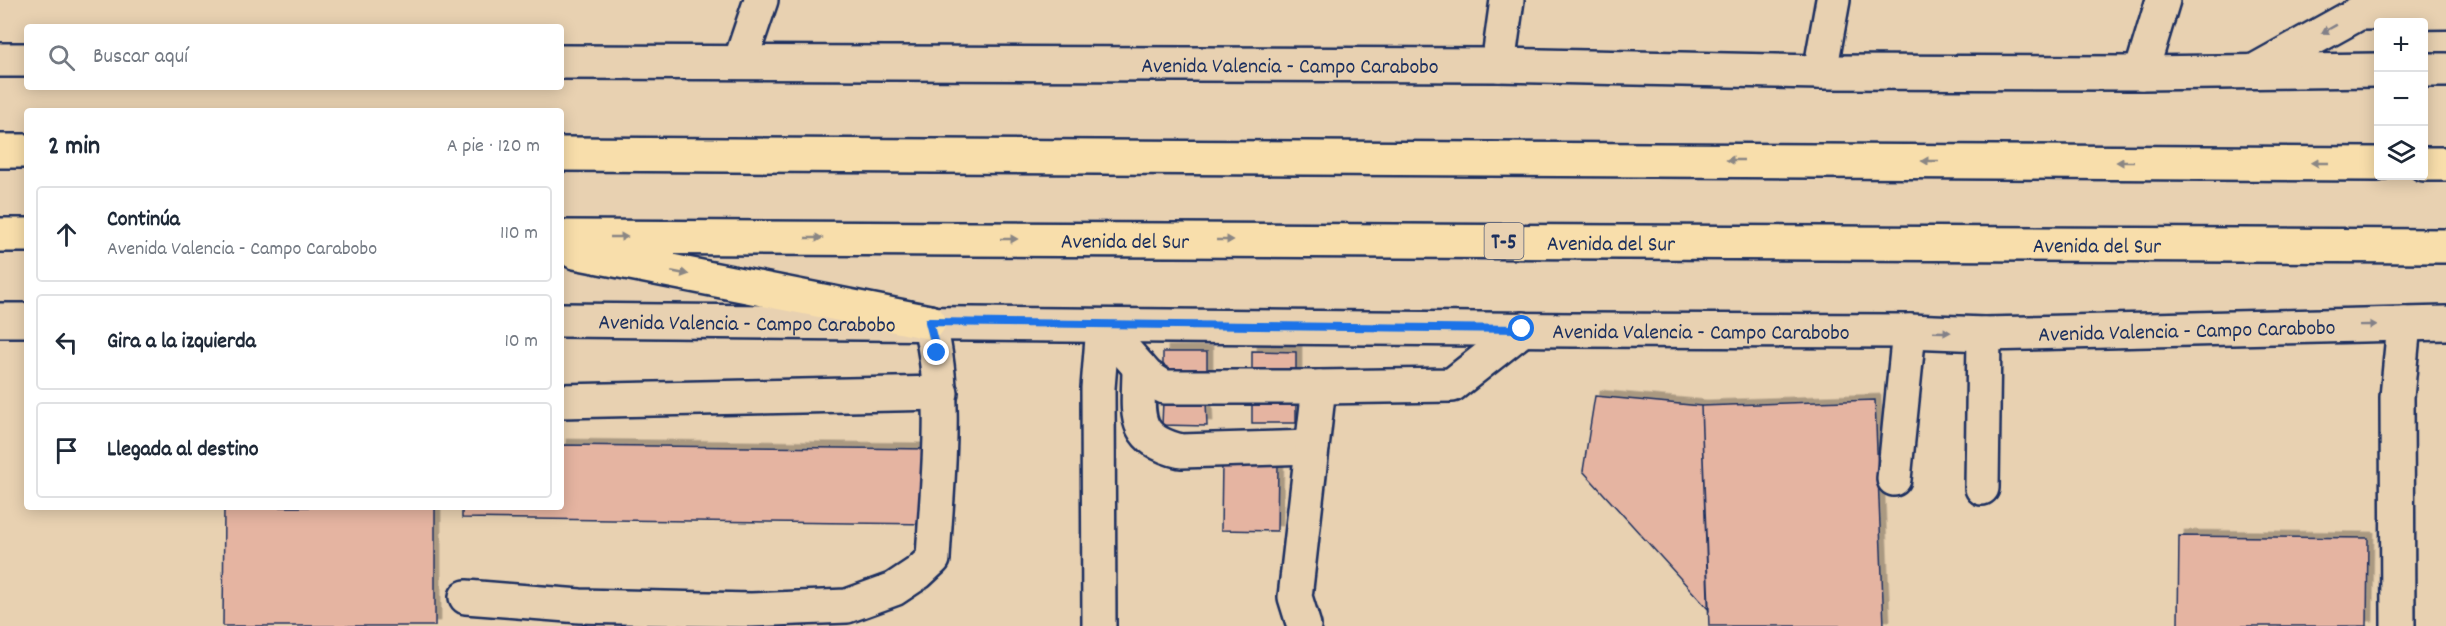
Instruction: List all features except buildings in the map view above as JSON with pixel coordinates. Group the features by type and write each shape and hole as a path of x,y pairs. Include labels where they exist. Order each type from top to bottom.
{"highway":[{"path":"0,151 24,151"},
{"path":"564,154 2374,164"},
{"path":"2428,164 2446,164"},
{"path":"0,235 24,235"},
{"name":"Avenida del Sur","path":"564,237 2446,246"},
{"path":"564,250 929,322"}],"street":[{"path":"740,62 761,0"},
{"path":"1498,64 1507,0"},
{"path":"1821,72 1833,0"},
{"path":"2141,73 2163,0"},
{"path":"2255,71 2359,13 2446,12"},
{"path":"0,60 24,60"},
{"name":"Avenida Valencia - Campo Carabobo","path":"564,62 1498,64 1821,72 2141,73 2374,70"},
{"path":"2428,70 2446,70"},
{"path":"0,320 24,320"},
{"name":"Avenida Valencia - Campo Carabobo","path":"564,320 1909,331 1984,334 2446,323"},
{"path":"466,597 579,606 751,610 847,606 894,589 918,573 933,559 941,393 937,353 929,322"},
{"path":"2398,626 2397,397 2404,324"},
{"path":"1103,326 1147,376 1164,387 1452,385 1522,329"},
{"path":"1099,626 1098,388 1103,326"},
{"path":"1894,479 1909,331"},
{"path":"1982,488 1984,334"},
{"path":"1139,367 1139,421 1150,437 1161,446 1181,451 1312,447"},
{"path":"1305,626 1294,597 1319,387"},
{"path":"564,401 941,393"}],"route":[{"path":"937,353 929,322 1103,326 1522,329"}]}
